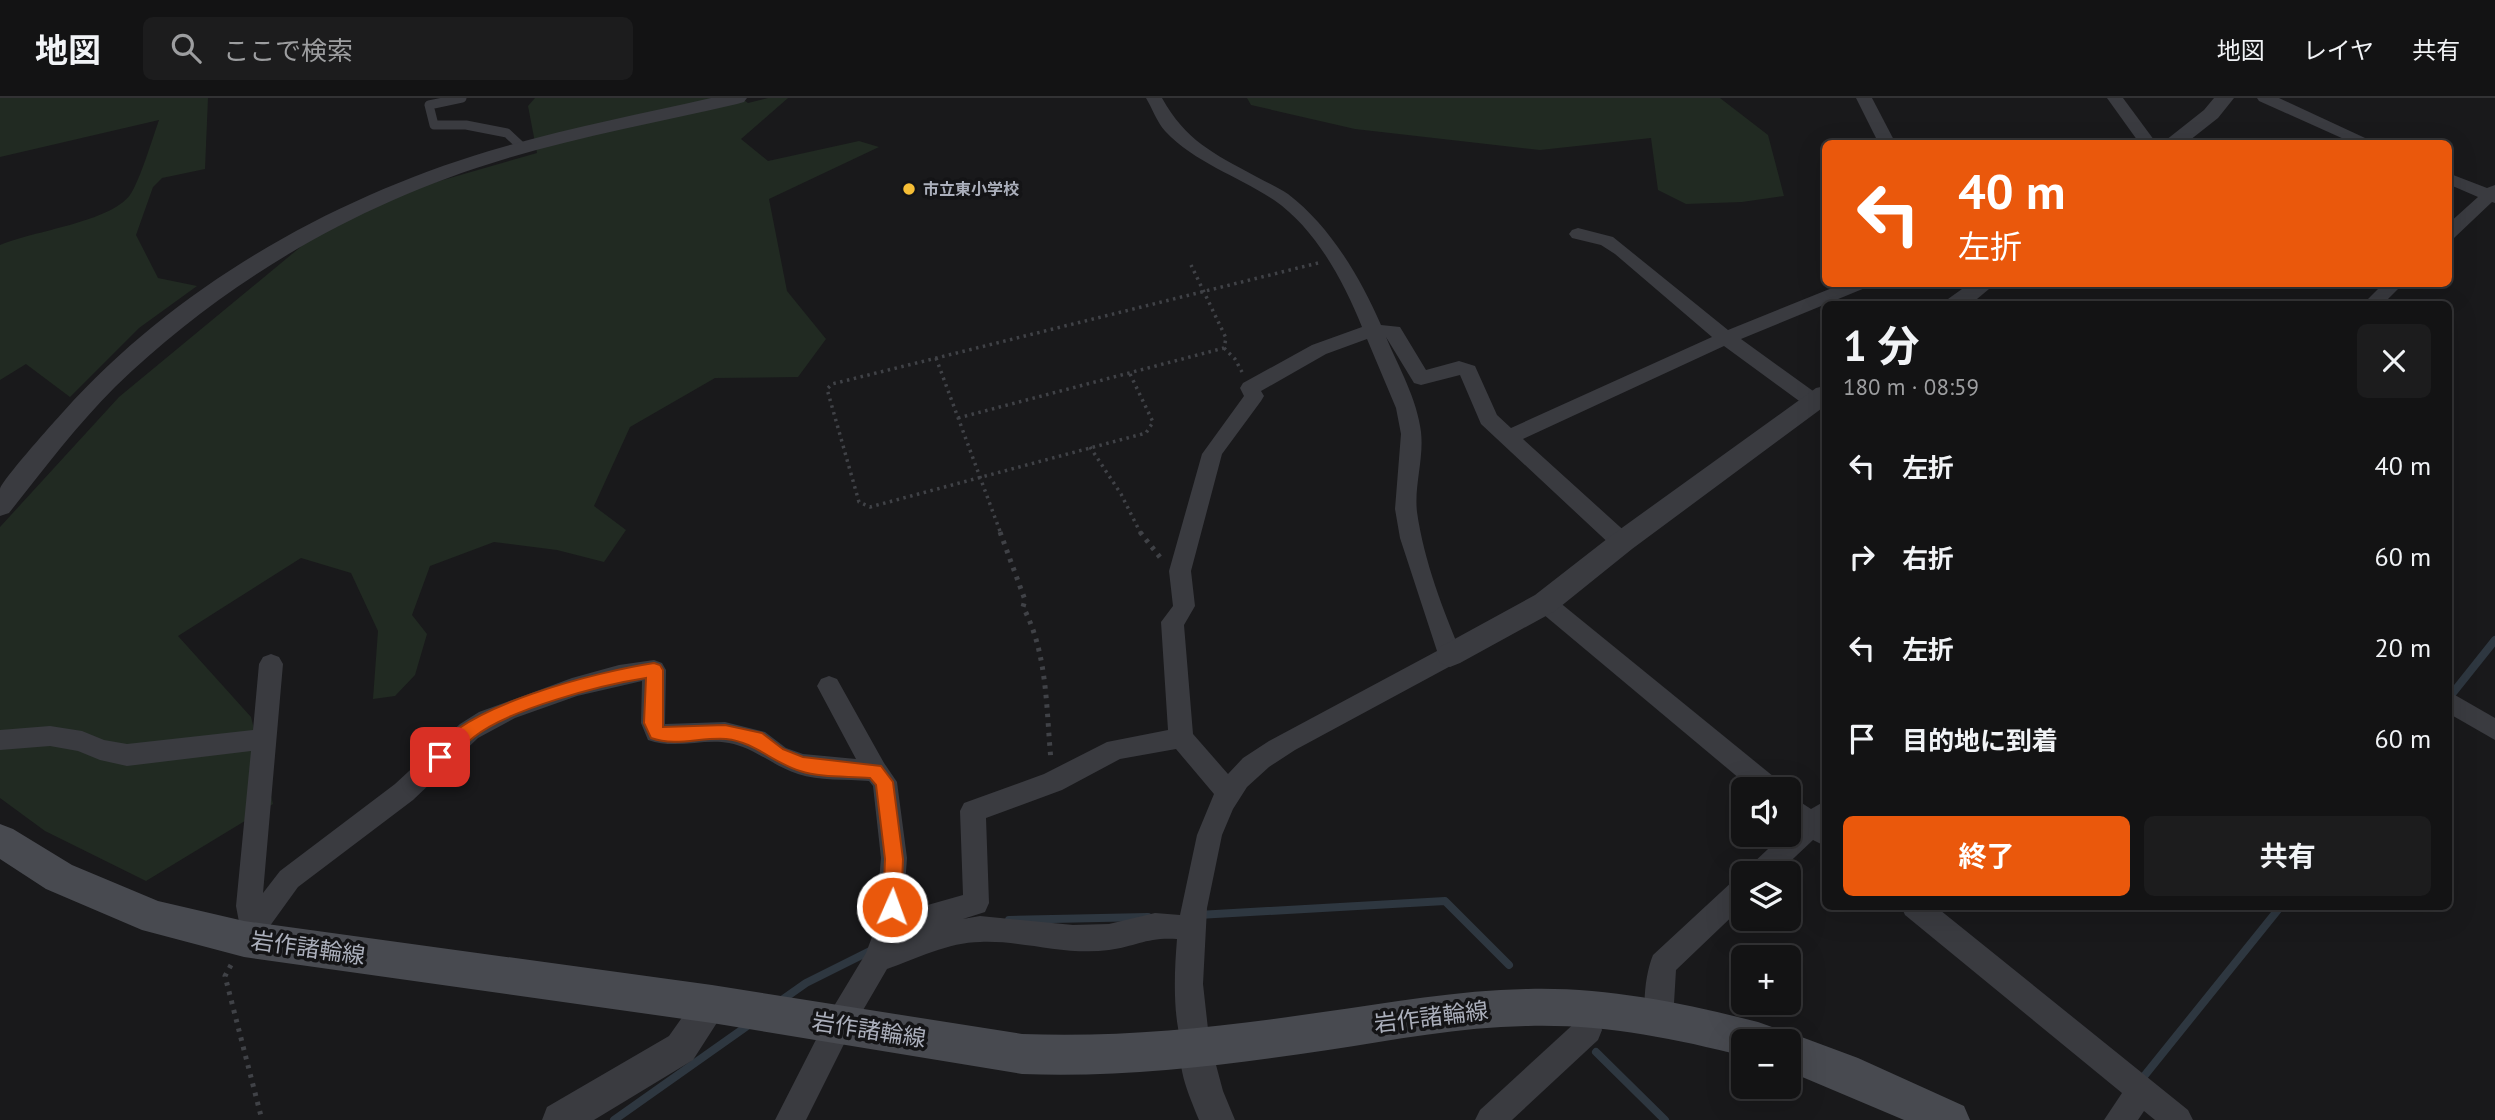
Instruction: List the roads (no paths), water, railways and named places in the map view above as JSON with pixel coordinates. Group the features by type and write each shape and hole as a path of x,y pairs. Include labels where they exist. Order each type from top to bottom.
{"main road":[{"name":"岩作諸輪線","path":"0,840 59,877 155,918 1022,1054 1067,1058 1196,1048 1499,1009 1570,1008 1659,1020 1731,1034"},
{"path":"1801,1056 1844,1072 1950,1120"}],"street":[{"path":"0,506 105,382 150,341 226,284 325,227 380,200 457,168 523,148 737,98"},
{"path":"1154,98 1170,127 1207,157 1282,197 1310,224 1355,286 1406,408 1411,433 1406,509 1411,538 1436,620 1450,655"},
{"path":"1864,98 1886,140"},
{"path":"2115,98 2146,140"},
{"path":"2176,140 2211,114 2224,98"},
{"path":"2265,98 2361,140"},
{"path":"2452,180 2493,195 2452,231"},
{"path":"1217,1120 1205,1091 1196,1048 1188,988 1190,928 1208,845 1229,793 1238,779 1276,749 1333,716 1545,603 1622,542 1819,397 1726,338 1622,250 1607,241 1578,234"},
{"path":"1507,438 1726,338 1851,287"},
{"path":"2374,301 2391,287"},
{"path":"1229,793 1181,738 1172,622 1181,614 1184,606 1180,571 1212,454 1220,439 1238,421 1254,396 1250,388 1336,343 1372,330 1393,331 1421,378 1459,368 1468,371 1488,419 1622,542"},
{"path":"1545,603 1755,777"},
{"path":"249,931 271,664"},
{"path":"249,931 279,896 289,879 404,792 469,731 510,709 620,675 654,670 653,723 657,733 676,735 725,732 756,738 776,755 802,765 875,771"},
{"path":"790,1120 838,1026 878,959 888,929 894,859 885,782 875,771 829,686"},
{"path":"2452,703 2495,730"},
{"path":"0,740 50,736 82,741 100,750 127,755 265,739"},
{"path":"888,929 976,903 974,811 1053,782 1116,749 1181,738"},
{"path":"1775,861 1821,824 1801,812"},
{"path":"1659,1020 1664,964 1731,900"},
{"path":"1919,910 2178,1120"},
{"path":"878,959 955,933 980,929 1073,938 1109,937 1155,925 1190,928"},
{"path":"559,1120 681,1048 712,1004"},
{"path":"1490,1120 1588,1030"},
{"path":"2119,1120 2142,1091"}],"lane":[{"path":"462,98 429,105 434,125 466,125 507,133 523,148"}],"waterway":[{"path":"2452,694 2495,640"},
{"path":"1198,915 1445,901 1509,965"},
{"path":"2141,1080 2278,910"},
{"path":"1009,920 1148,917"},
{"path":"779,1002 806,983 872,950"},
{"path":"614,1120 750,1024"},
{"path":"1596,1052 1665,1120"}],"place":[{"name":"市立東小学校","path":"909,189"}]}
